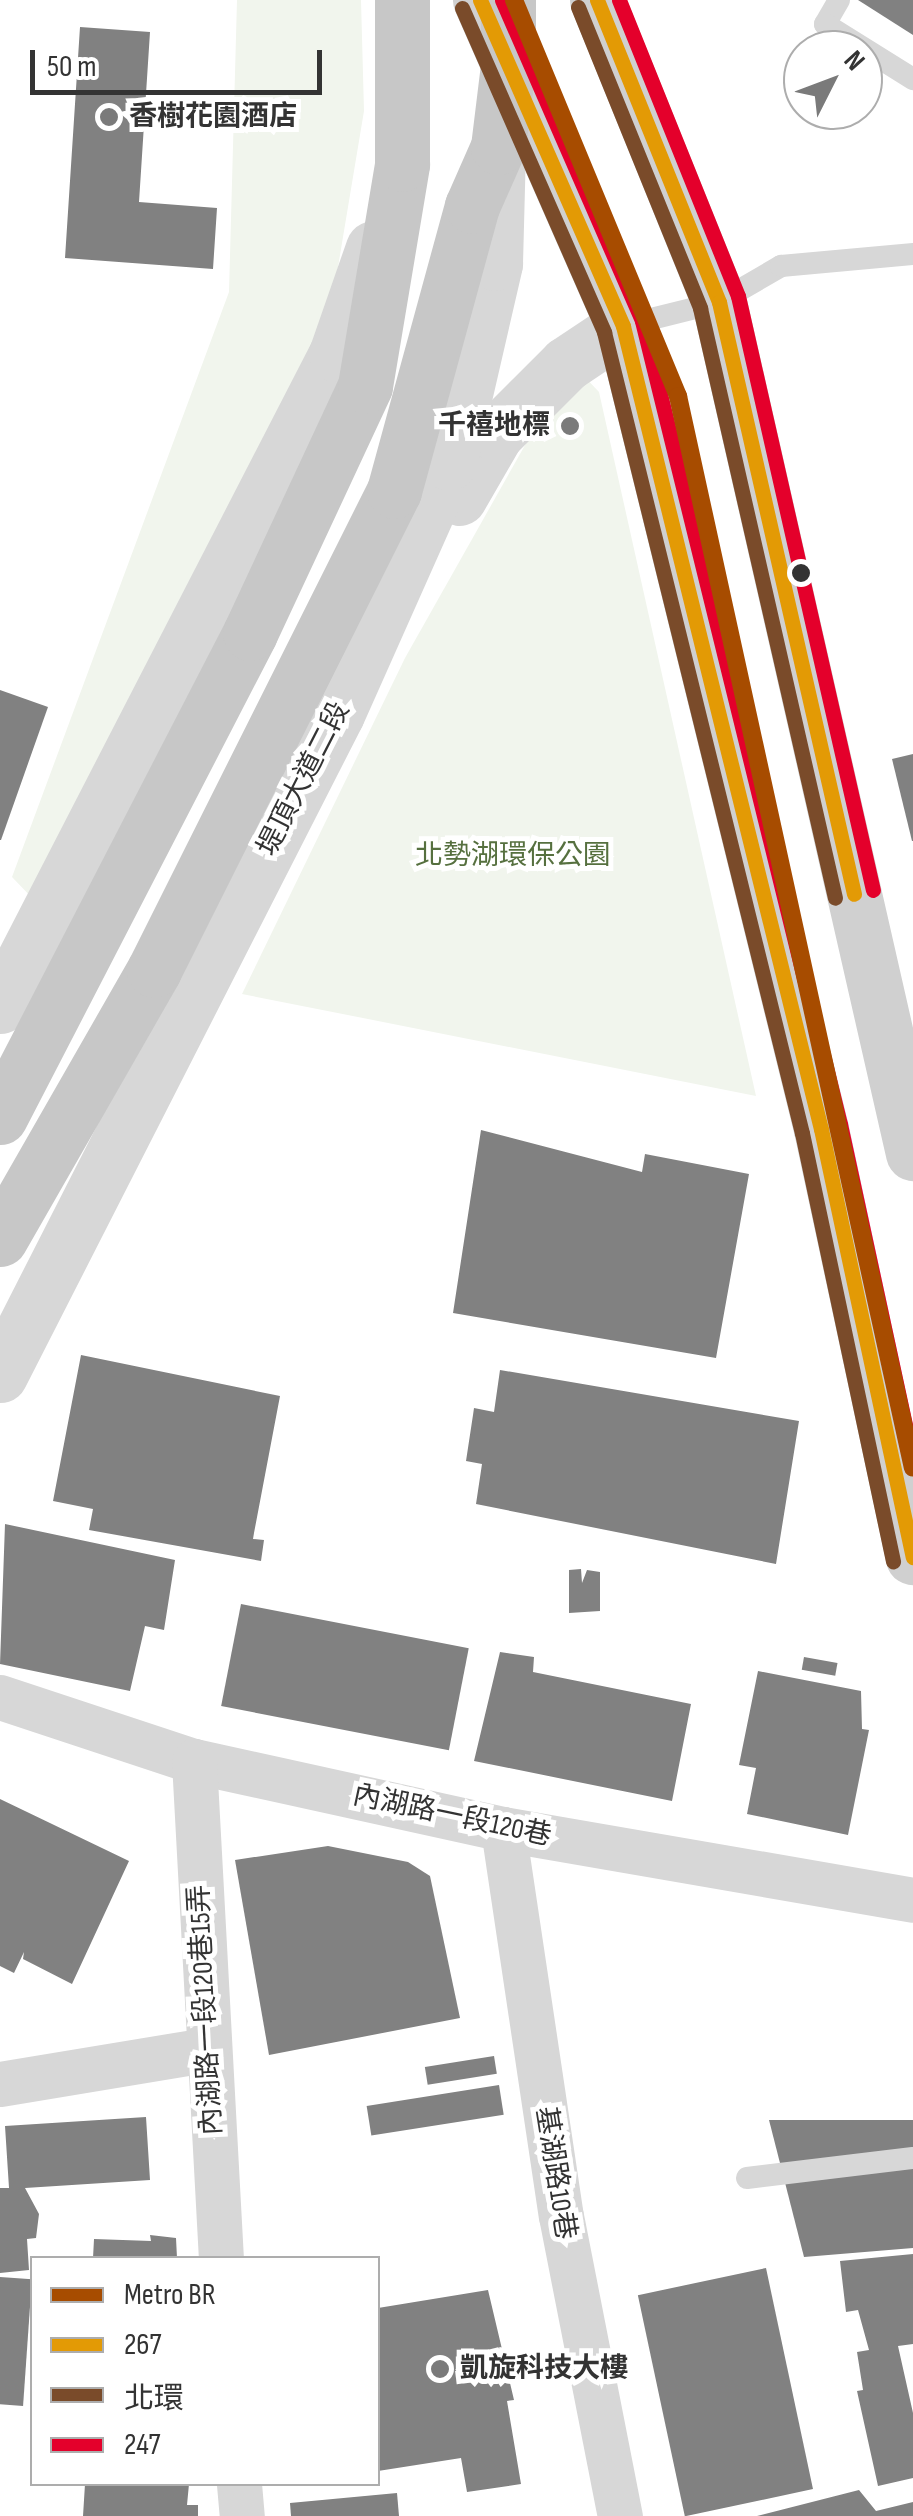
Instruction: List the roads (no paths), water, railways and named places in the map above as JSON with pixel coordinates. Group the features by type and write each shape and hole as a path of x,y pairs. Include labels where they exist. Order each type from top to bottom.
{"highway":[{"path":"0,1117 250,633 365,386 402,164 402,0"},
{"name":"堤頂大道二段","path":"0,1239 154,970 394,491 472,206 498,147 508,66 508,0"}],"main road":[{"path":"480,0 624,326 822,1129 913,1556"},
{"path":"597,0 718,302 913,1153"}],"street":[{"name":"堤頂大道二段","path":"0,1375 337,714 449,463 494,263 498,147"},
{"path":"0,1006 336,354 402,164"},
{"path":"337,714 496,434 566,364 624,326"},
{"name":"內湖路一段120巷","path":"0,1697 194,1761 503,1829 913,1900"},
{"name":"內湖路一段120巷15弄","path":"194,1761 206,2050 221,2256"},
{"name":"基湖路10巷","path":"503,1829 561,2216 620,2516"},
{"path":"0,2084 206,2050"},
{"path":"239,2486 242,2516"}],"lane":[{"path":"840,0 826,24 913,79"},
{"path":"624,326 718,302 781,266 913,254"},
{"path":"747,2178 913,2158"}],"metro line":[{"name":"BR","path":"514,0 678,396 913,1468"}],"place":[{"name":"香樹花園酒店","path":"109,117"},
{"name":"千禧地標","path":"570,426"},
{"name":"凱旋科技大樓","path":"440,2369"}],"park label":[{"name":"北勢湖環保公園","path":"513,856"}]}
